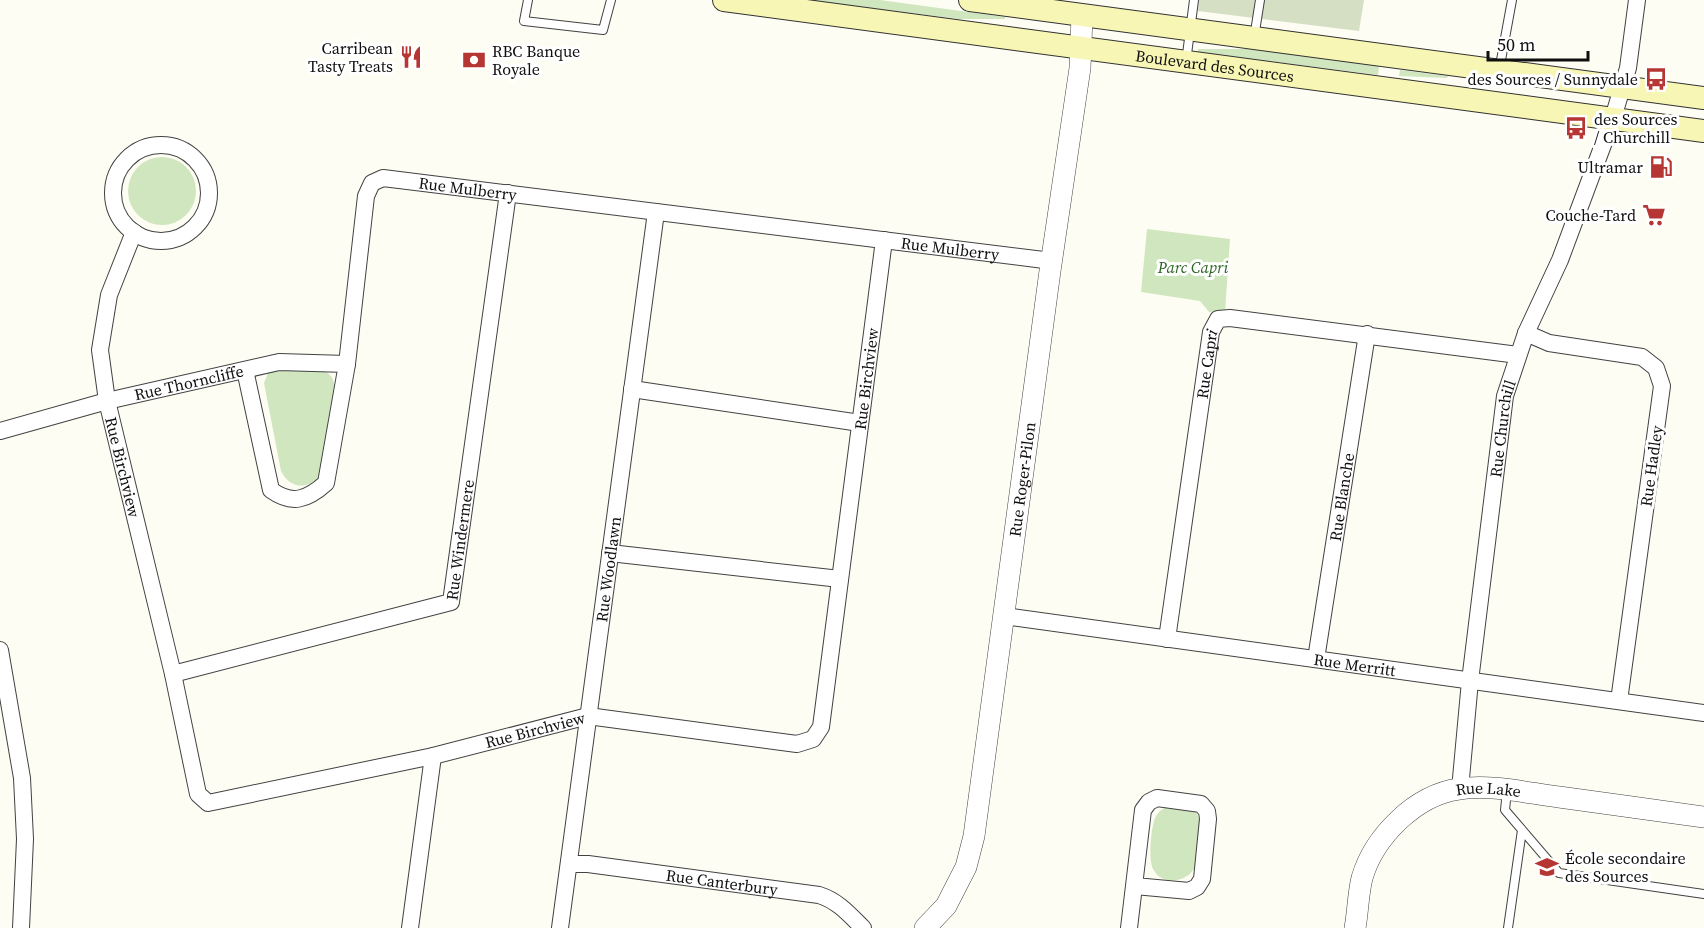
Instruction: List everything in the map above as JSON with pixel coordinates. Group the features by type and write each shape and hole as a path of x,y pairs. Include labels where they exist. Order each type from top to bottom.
{"main road":[{"name":"Boulevard des Sources","path":"724,0 1704,131"},
{"name":"Boulevard des Sources","path":"970,0 1082,10 1191,30 1704,98"}],"street":[{"name":"Rue Churchill","path":"1460,789 1470,681 1505,396 1526,333 1560,260 1623,88 1630,57 1637,0"},
{"name":"Rue Roger-Pilon","path":"925,928 946,906 966,867 974,836 1082,48 1082,10"},
{"path":"161,144 176,147 189,154 201,166 207,181 209,197 204,213 195,227 181,236 165,240 149,239 134,232 123,222 116,209 113,194 115,179 122,165 132,154 146,147 161,144"},
{"name":"Rue Mulberry","path":"245,370 271,490 282,498 300,499 316,492 326,483 347,364 366,196 372,183 383,178 1052,261"},
{"name":"Rue Windermere","path":"173,674 451,602 508,193"},
{"name":"Rue Woodlawn","path":"560,928 656,212"},
{"name":"Rue Birchview","path":"134,232 109,295 100,350 107,401 173,674 198,794 208,803 433,756 588,716 797,744 813,739 821,727 884,240"},
{"name":"Rue Capri","path":"1167,639 1211,332 1218,319 1230,318 1367,334 1518,355"},
{"name":"Rue Hadley","path":"1526,333 1549,343 1642,357 1656,368 1662,386 1619,701"},
{"name":"Rue Blanche","path":"1316,659 1367,334"},
{"name":"Rue Thorncliffe","path":"0,431 107,401 279,362 347,364"},
{"path":"632,389 860,423"},
{"path":"610,554 840,579"},
{"name":"Rue Merritt","path":"1004,616 1704,713"},
{"path":"0,650 22,778 25,840 21,928"},
{"path":"410,928 433,756"},
{"name":"Rue Lake","path":"1355,928 1362,878 1375,848 1396,823 1423,802 1460,789 1507,790 1704,817"},
{"path":"1129,928 1143,810 1149,802 1157,798 1201,804 1207,810 1208,819 1202,879 1197,887 1189,891 1135,886"},
{"name":"Rue Canterbury","path":"570,864 588,864 819,895 830,898 843,907 863,928"}],"lane":[{"path":"528,0 524,21 603,30 611,0"},
{"path":"1186,62 1194,0"},
{"path":"1254,38 1260,0"},
{"path":"1499,71 1512,0"},
{"path":"1507,790 1505,810 1559,873 1704,894"},
{"path":"1508,928 1522,830"}],"green space":[{"path":"808,0 880,0 1005,17 1005,19 958,19"},
{"path":"1199,0 1364,0 1359,31 1198,11"},
{"path":"1198,49 1251,49 1379,66 1378,75 1198,52"},
{"path":"1400,70 1448,76 1447,78 1399,76"},
{"path":"155,157 169,157 181,162 191,172 196,191 191,210 181,220 169,225 155,225 143,220 133,210 128,198 128,184 133,172 143,162"},
{"name":"Parc Capri","path":"1147,229 1230,239 1225,312 1209,312 1200,301 1141,292"},
{"path":"273,370 324,371 330,375 335,386 321,476 310,484 294,484 281,471 264,383 268,373"},
{"path":"1169,806 1193,810 1197,814 1200,828 1195,867 1187,876 1175,880 1168,880 1157,875 1151,865 1151,836 1155,818 1161,810"}],"place":[{"name":"Carribean Tasty Treats","path":"411,57"},
{"name":"RBC Banque Royale","path":"474,60"},
{"name":"des Sources / Sunnydale","path":"1656,79"},
{"name":"des Sources / Churchill","path":"1576,128"},
{"name":"Ultramar","path":"1661,167"},
{"name":"Couche-Tard","path":"1654,215"},
{"name":"École secondaire des Sources","path":"1547,867"}]}
